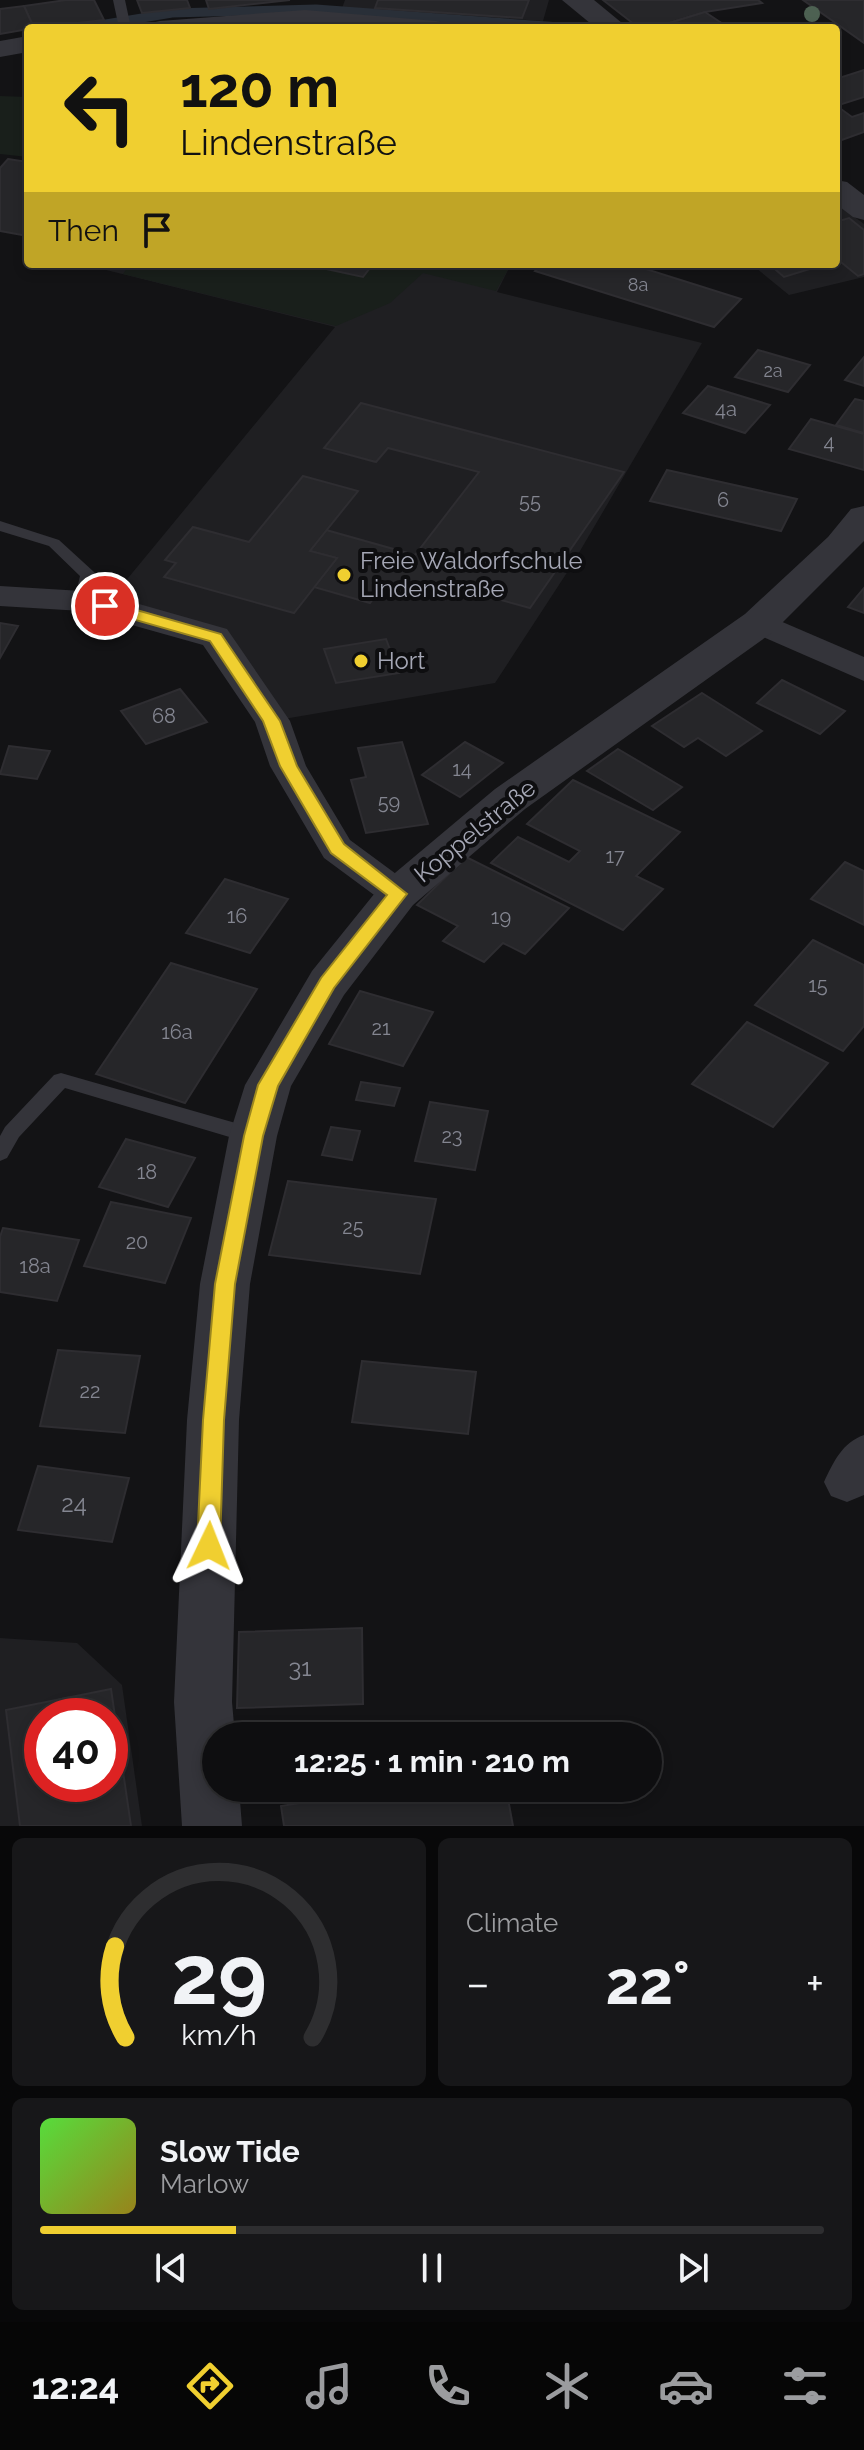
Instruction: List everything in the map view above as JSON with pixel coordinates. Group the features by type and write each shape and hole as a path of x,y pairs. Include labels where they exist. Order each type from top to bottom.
{"street":[{"path":"576,0 609,24"},
{"path":"213,24 305,17 387,24"},
{"path":"0,49 24,45"},
{"path":"840,192 864,210"},
{"name":"Koppelstraße","path":"212,1826 203,1702 213,1420 225,1284 253,1136 268,1085 328,983 398,894 510,799 759,623 841,545 864,517"},
{"path":"0,596 82,601 118,608 215,637 272,721 288,766 337,849 398,894"},
{"path":"759,623 864,670"}],"lane":[{"path":"119,0 124,23"},
{"path":"0,526 54,543 88,575 82,601"},
{"path":"0,1153 12,1132 61,1080 253,1136"}],"shaded area":[{"path":"345,0 549,0 543,21 342,8"},
{"path":"0,96 24,97 24,157 0,154"},
{"path":"840,206 864,224 864,277 789,295 756,268 840,268"},
{"path":"98,268 509,268 497,292 702,343 570,568 495,683 272,721 215,637 105,606 335,327"},
{"path":"127,268 321,268 362,277 370,268 509,268 496,291 423,273 390,303 336,326 123,274"},
{"path":"0,1638 77,1643 122,1685 124,1698 24,1698 24,1802 128,1802 128,1727 142,1826 0,1826"}],"building":[{"path":"94,0 104,20 32,24 24,6"},
{"path":"137,0 187,0 190,8 142,13"},
{"path":"206,0 290,0 209,9"},
{"path":"378,0 529,0 522,18 375,8"},
{"path":"603,0 758,0 762,3 705,12 666,24 634,24"},
{"path":"803,0 864,0 864,43"},
{"path":"24,6 32,24 24,24 24,30 0,34 0,9"},
{"path":"705,12 723,24 666,24"},
{"path":"864,70 864,97 840,105 840,78"},
{"path":"840,109 852,117 864,113 864,132 840,141"},
{"path":"8,159 24,161 24,235 0,231 0,168"},
{"path":"849,218 864,230 864,274 858,276 840,261 840,221"},
{"path":"321,268 370,268 363,277"},
{"path":"538,268 643,268 741,299 714,327 535,271"},
{"path":"774,268 813,268 784,277"},
{"path":"758,350 810,365 788,392 735,377"},
{"path":"864,357 864,386 845,380"},
{"path":"708,386 770,405 745,433 683,413"},
{"path":"855,399 864,401 864,433 836,425"},
{"path":"361,403 624,472 530,608 454,587 445,600 385,583 370,603 314,587 337,558 310,551 326,530 415,555 479,472 388,448 376,462 324,448"},
{"path":"811,419 864,434 864,470 789,449"},
{"path":"667,470 797,499 781,531 650,501"},
{"path":"303,476 358,491 310,551 337,558 294,613 164,577 176,563 165,560 193,527 249,542"},
{"path":"864,588 864,613 848,607"},
{"path":"0,623 18,626 0,658"},
{"name":"Hort","path":"386,639 399,673 336,683 324,649"},
{"path":"782,680 845,711 820,734 757,703"},
{"path":"180,689 207,722 146,744 121,711"},
{"path":"702,693 762,731 726,756 698,738 684,747 652,726"},
{"path":"402,742 428,824 366,833 351,780 366,777 358,748"},
{"path":"465,742 503,763 460,797 422,775"},
{"path":"9,746 50,751 37,779 0,774"},
{"path":"618,749 682,787 653,810 587,771"},
{"path":"573,780 680,832 636,876 663,889 623,930 491,863 518,837 569,862 580,851 527,824"},
{"path":"466,857 569,908 525,954 503,943 484,962 443,941 458,926 417,905"},
{"path":"845,862 864,871 864,925 811,899"},
{"path":"225,879 288,899 250,953 186,933"},
{"path":"813,940 864,965 864,1026 843,1051 755,1005"},
{"path":"171,963 257,989 185,1103 96,1074"},
{"path":"360,991 433,1012 403,1066 329,1044"},
{"path":"747,1022 828,1063 773,1127 692,1084"},
{"path":"361,1082 400,1088 394,1106 356,1100"},
{"path":"430,1102 488,1111 475,1170 415,1161"},
{"path":"331,1127 360,1131 352,1160 322,1155"},
{"path":"126,1139 195,1158 168,1207 99,1187"},
{"path":"288,1181 436,1199 420,1274 269,1255"},
{"path":"111,1202 191,1218 165,1283 84,1266"},
{"path":"3,1228 79,1240 57,1301 0,1292 0,1237"},
{"path":"58,1350 140,1356 125,1433 40,1426"},
{"path":"362,1361 476,1372 468,1434 352,1422"},
{"path":"38,1466 129,1478 112,1542 18,1530"},
{"path":"362,1628 363,1704 237,1708 239,1632"},
{"path":"111,1689 112,1698 66,1698"},
{"path":"24,1706 24,1802 127,1802 131,1826 20,1826 6,1710"},
{"path":"306,1802 509,1802 513,1826 284,1826 281,1806"}],"waterway":[{"path":"106,24 172,13 316,9 519,24"}],"place":[{"name":"Freie Waldorfschule Lindenstraße","path":"344,575"},
{"name":"Hort","path":"361,661"}],"route":[{"path":"105,606 215,637 272,721 288,766 337,849 398,894 328,983 268,1085 253,1136 225,1284 213,1420 209,1546"}]}
